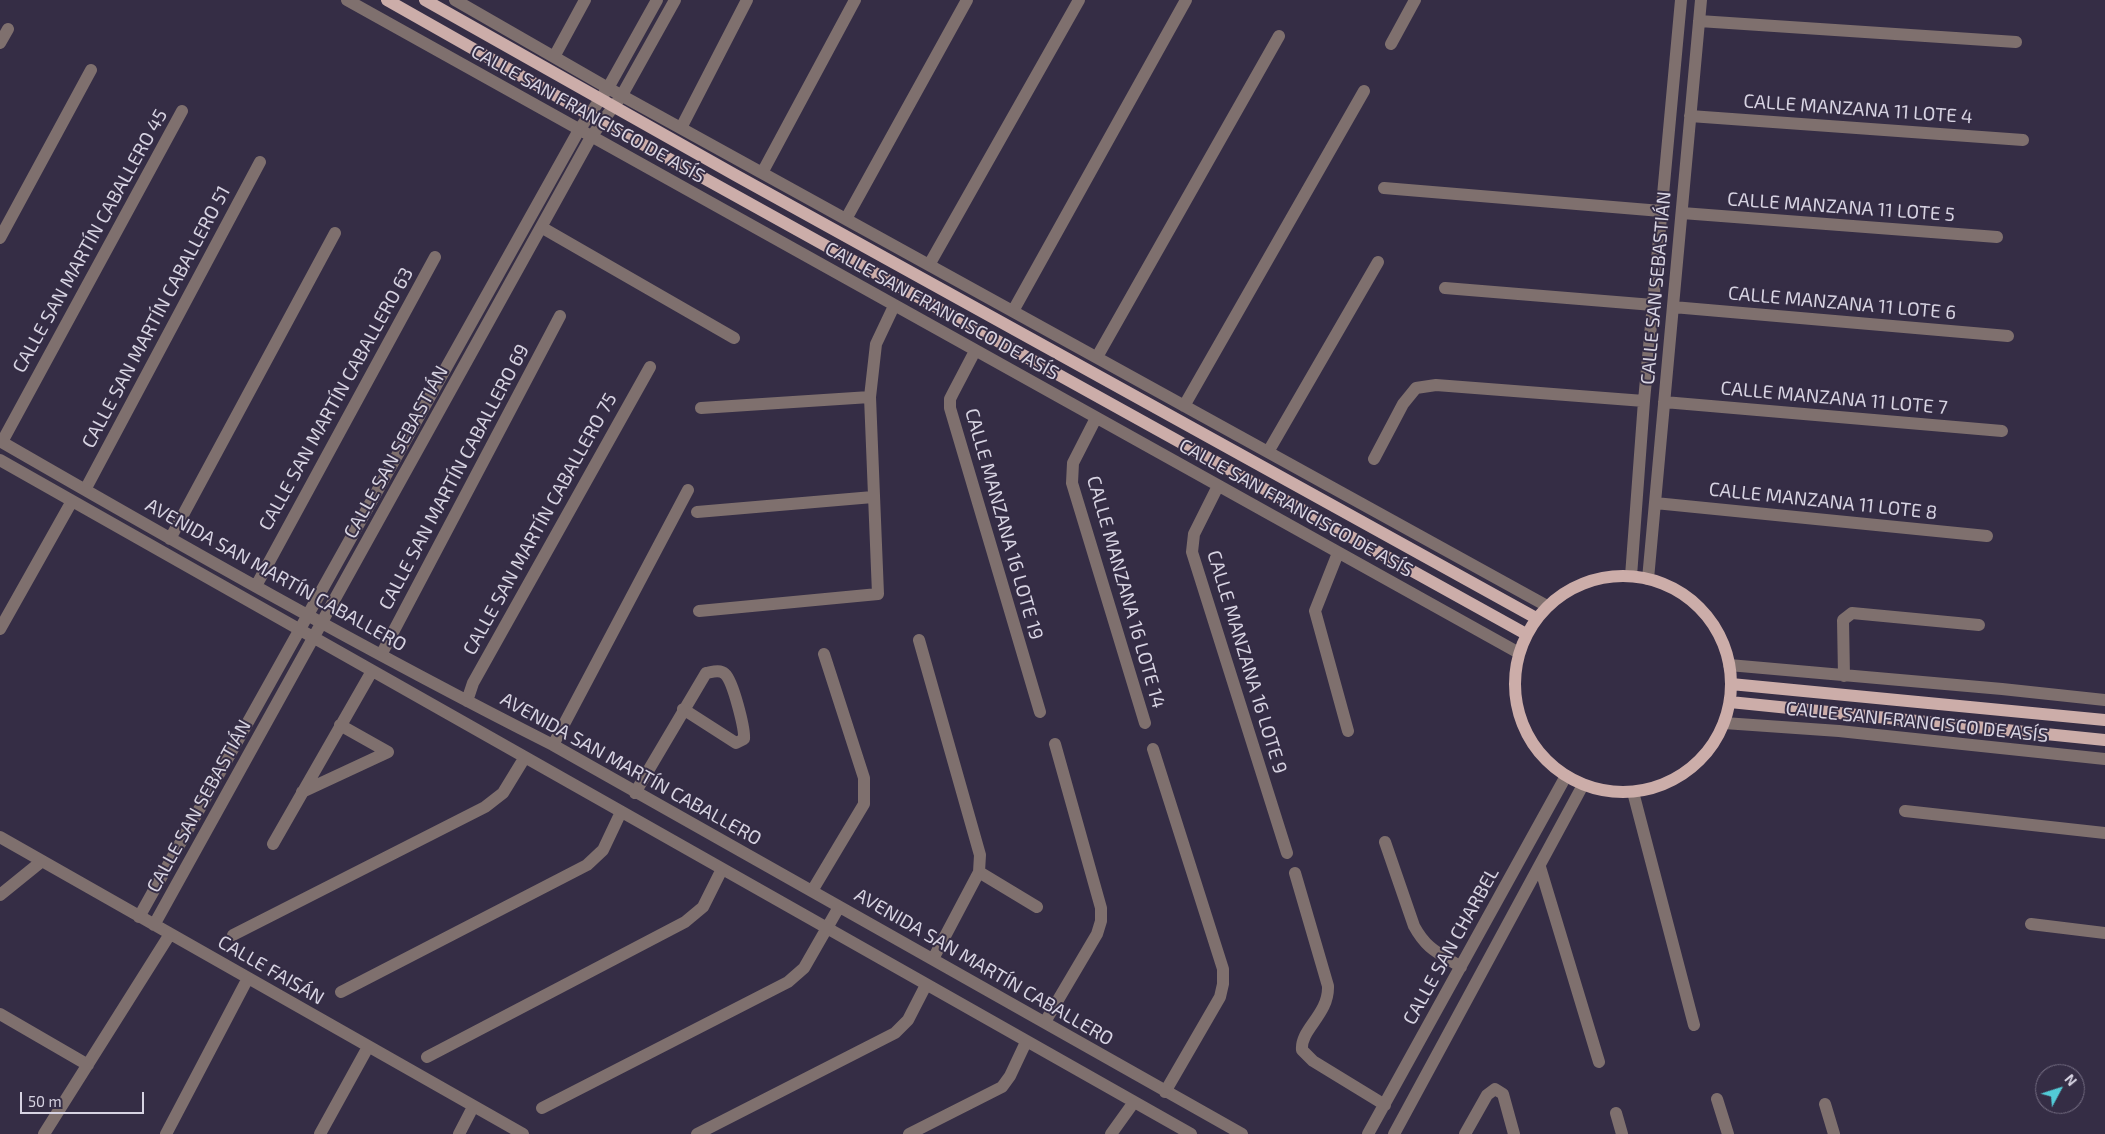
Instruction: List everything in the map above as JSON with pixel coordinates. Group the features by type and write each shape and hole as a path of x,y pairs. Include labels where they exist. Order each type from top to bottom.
{"main road":[{"name":"CALLE SAN FRANCISCO DE ASÍS","path":"387,0 602,122 1526,634"},
{"name":"CALLE SAN FRANCISCO DE ASÍS","path":"425,0 600,100 1536,618"},
{"path":"1631,576 1648,579 1686,596 1714,627 1730,665 1730,702 1724,723 1705,756 1672,781 1633,792 1608,792 1583,785 1566,776 1539,753 1522,722 1515,688 1519,653 1526,634 1536,618 1547,606 1586,582 1631,576"},
{"name":"CALLE SAN FRANCISCO DE ASÍS","path":"1731,684 2105,720"},
{"name":"CALLE SAN FRANCISCO DE ASÍS","path":"1730,702 2105,740"}],"street":[{"name":"CALLE SAN FRANCISCO DE ASÍS","path":"348,0 974,351 1519,653"},
{"name":"CALLE SAN FRANCISCO DE ASÍS","path":"455,0 469,3 608,88 1547,606"},
{"path":"554,56 584,0"},
{"name":"CALLE SAN SEBASTIÁN","path":"139,917 579,130 608,88 657,0"},
{"name":"CALLE SAN SEBASTIÁN","path":"154,925 591,137 622,95 675,0"},
{"path":"681,128 747,0"},
{"path":"762,172 855,0"},
{"path":"846,218 966,0"},
{"path":"929,265 1078,0"},
{"path":"1013,311 1186,0"},
{"path":"1390,44 1415,0"},
{"name":"CALLE SAN SEBASTIÁN","path":"1631,576 1644,401 1681,0"},
{"name":"CALLE SAN SEBASTIÁN","path":"1648,579 1701,0"},
{"path":"1699,21 2016,42"},
{"path":"0,43 8,29"},
{"path":"1097,357 1279,36"},
{"path":"0,238 91,70"},
{"path":"1184,406 1364,91"},
{"name":"CALLE SAN MARTÍN CABALLERO 45","path":"1,442 182,111"},
{"name":"CALLE MANZANA 11 LOTE 4","path":"1690,116 2023,140"},
{"name":"CALLE SAN MARTÍN CABALLERO 51","path":"85,490 260,162"},
{"path":"1384,188 1662,211"},
{"name":"CALLE MANZANA 11 LOTE 5","path":"1682,213 1997,237"},
{"path":"541,228 734,338"},
{"path":"170,539 336,233"},
{"name":"CALLE SAN MARTÍN CABALLERO 63","path":"256,586 435,257"},
{"path":"1268,452 1378,262"},
{"path":"1445,288 1653,305"},
{"path":"699,611 878,594 870,397 876,344 894,306"},
{"name":"CALLE MANZANA 11 LOTE 6","path":"1673,307 2008,336"},
{"name":"CALLE SAN MARTÍN CABALLERO 69","path":"381,654 560,316"},
{"name":"CALLE MANZANA 16 LOTE 19","path":"974,351 952,393 950,408 1040,712"},
{"name":"CALLE SAN MARTÍN CABALLERO 75","path":"467,701 473,683 650,367"},
{"path":"1374,459 1403,404 1416,388 1436,385 1644,401"},
{"path":"701,408 870,397"},
{"name":"CALLE MANZANA 11 LOTE 7","path":"1664,402 2002,431"},
{"name":"CALLE MANZANA 16 LOTE 14","path":"1096,418 1073,463 1072,483 1145,723"},
{"name":"AVENIDA SAN MARTÍN CABALLERO","path":"1,442 309,616 553,745 635,793 1045,1022 1164,1092 1242,1134"},
{"name":"AVENIDA SAN MARTÍN CABALLERO","path":"0,460 1191,1134"},
{"name":"CALLE MANZANA 16 LOTE 9","path":"1218,486 1194,534 1192,552 1287,853"},
{"path":"553,745 688,490"},
{"path":"697,512 873,497"},
{"path":"0,629 72,501"},
{"name":"CALLE MANZANA 11 LOTE 8","path":"1655,503 1986,536"},
{"path":"1338,553 1315,611 1348,731"},
{"path":"1844,676 1843,620 1852,612 1979,625"},
{"path":"919,640 980,855 979,872 933,959"},
{"path":"812,891 864,804 865,791 864,778 824,654"},
{"name":"CALLE SAN FRANCISCO DE ASÍS","path":"1730,665 2105,700"},
{"path":"273,844 372,671"},
{"path":"635,793 683,709 706,673 724,672 731,681 744,739 736,743 683,709"},
{"name":"CALLE SAN FRANCISCO DE ASÍS","path":"1724,723 1839,731 2105,759"},
{"path":"302,792 388,752 340,725"},
{"path":"1045,1022 1097,934 1101,921 1101,908 1055,744"},
{"path":"1154,749 1223,969 1223,984 1220,997 1164,1092"},
{"path":"234,935 485,806 503,793 525,757"},
{"name":"CALLE SAN CHARBEL","path":"1368,1134 1566,776"},
{"path":"1394,1134 1583,785"},
{"path":"1633,792 1694,1025"},
{"path":"1905,811 2105,833"},
{"path":"342,992 587,865 603,850 622,812"},
{"name":"CALLE FAISÁN","path":"0,837 523,1134"},
{"path":"1385,842 1414,926 1420,938 1428,947 1461,967"},
{"path":"0,895 42,861"},
{"path":"1540,867 1599,1062"},
{"path":"427,1057 685,922 702,907 722,869"},
{"path":"979,872 1037,907"},
{"path":"1295,873 1328,986 1329,998 1305,1036 1301,1044 1302,1050 1313,1061 1385,1105"},
{"path":"542,1108 788,982 804,968 839,906"},
{"path":"2031,924 2105,933"},
{"path":"44,1134 170,934"},
{"path":"166,1134 248,978"},
{"path":"697,1134 895,1034 908,1020 926,985"},
{"path":"0,1014 88,1065"},
{"path":"909,1134 1002,1087 1010,1076 1026,1042"},
{"path":"320,1134 368,1047"},
{"path":"1465,1134 1487,1095 1495,1089 1503,1094 1514,1134"},
{"path":"1717,1099 1728,1134"},
{"path":"1111,1134 1134,1102"},
{"path":"1825,1104 1834,1134"},
{"path":"459,1134 473,1107"},
{"path":"1616,1113 1622,1134"}]}
